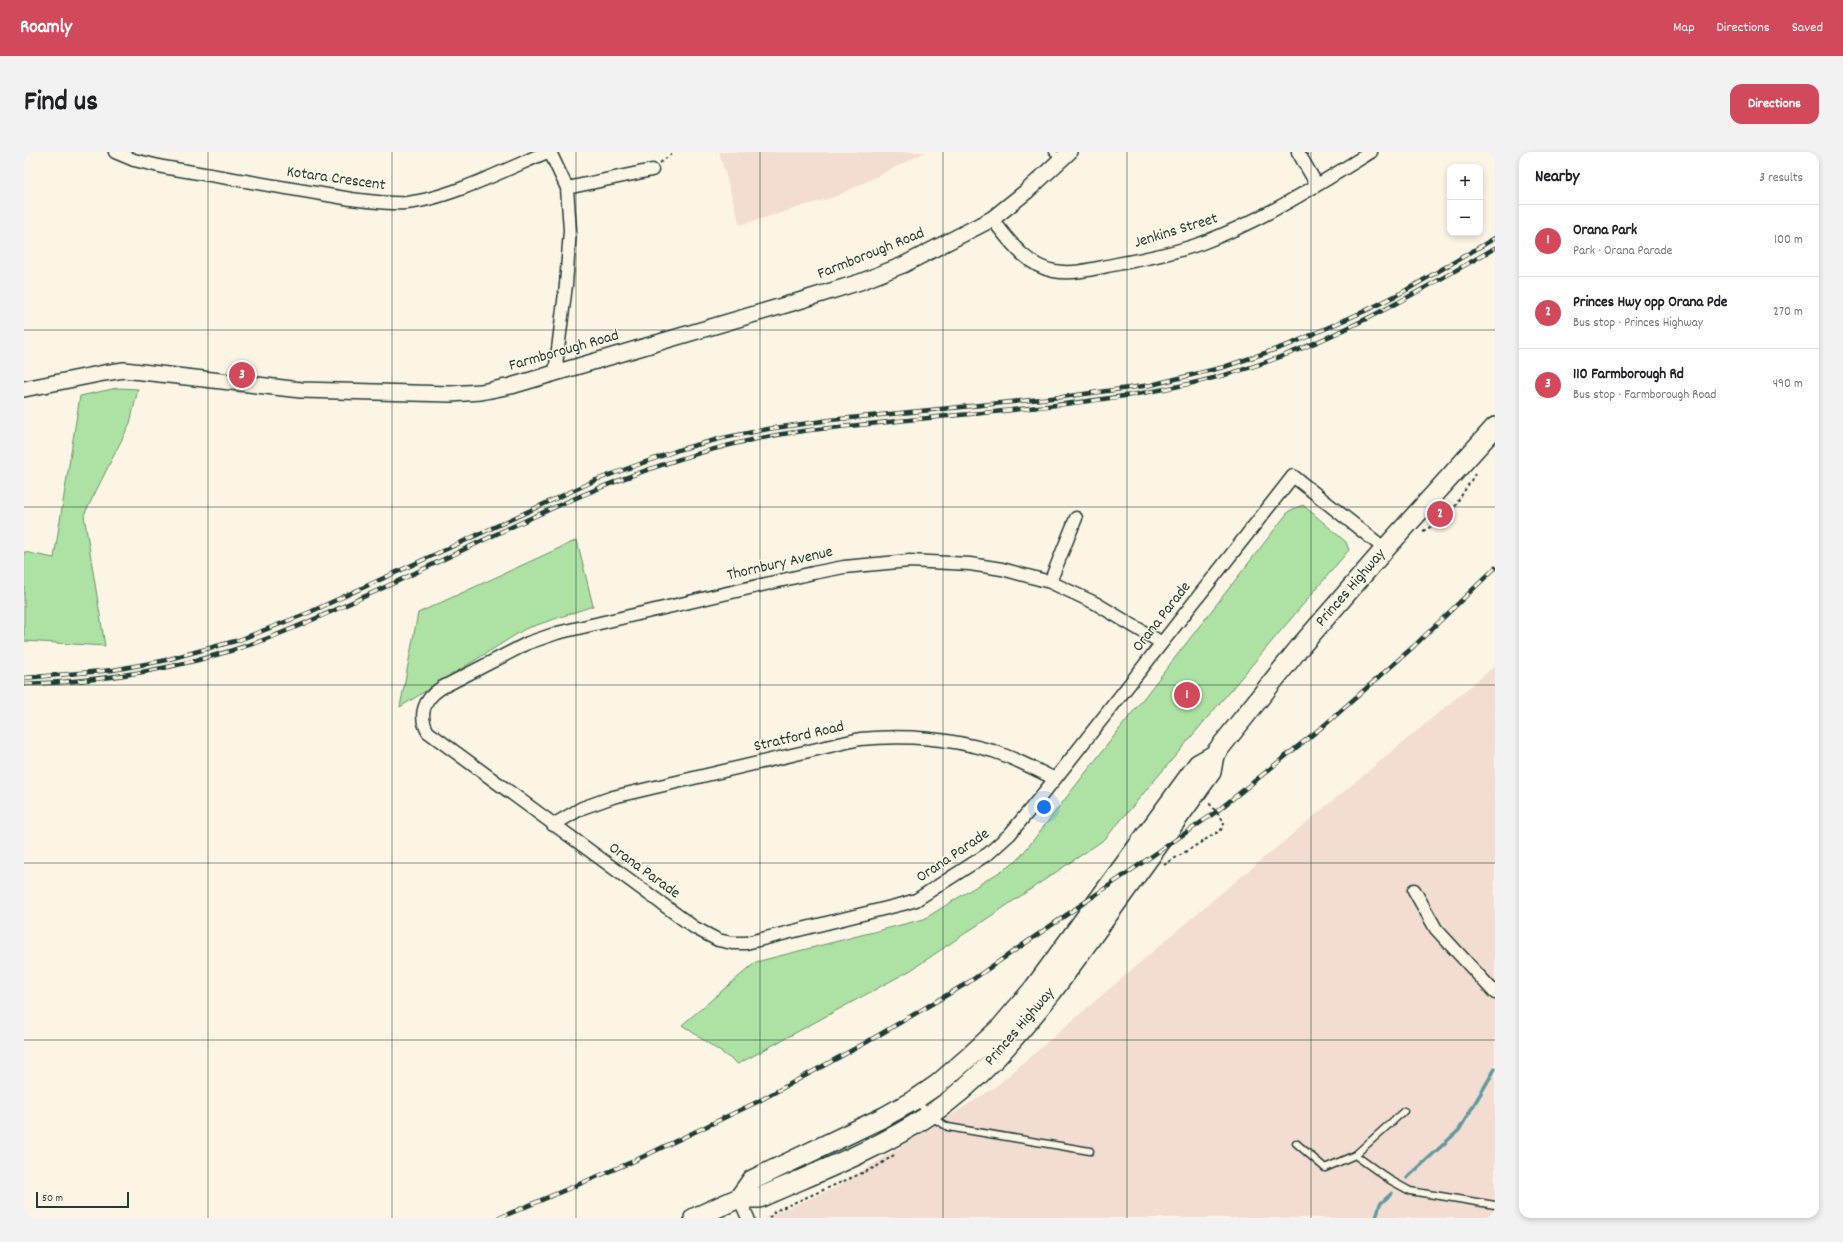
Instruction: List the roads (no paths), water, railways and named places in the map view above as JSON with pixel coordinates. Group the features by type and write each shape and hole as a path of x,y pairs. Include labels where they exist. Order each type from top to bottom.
{"main road":[{"name":"Princes Highway","path":"739,1198 752,1180 884,1117 916,1099 938,1084 969,1057 1017,1009 1198,764 1214,755 1300,647 1385,549 1495,427"},
{"name":"Princes Highway","path":"694,1218 739,1198 759,1198 891,1138 929,1116 964,1088 996,1058 1024,1027 1211,772 1214,755"}],"street":[{"name":"Kotara Crescent","path":"115,152 134,160 163,167 351,199 381,202 407,202 433,197 547,152"},
{"path":"550,152 567,188 570,208 569,257 555,373"},
{"path":"1298,152 1317,185"},
{"name":"Jenkins Street","path":"992,219 1025,258 1038,266 1053,271 1070,272 1151,258 1201,243 1244,226 1317,185 1371,152"},
{"name":"Farmborough Road","path":"24,389 124,370 168,374 278,389 450,394 481,392 555,373 860,282 903,265 992,219 1027,191 1061,155"},
{"path":"567,188 652,170"},
{"name":"Orana Parade","path":"422,717 428,732 695,928 718,940 732,943 746,943 916,900 1001,844 1293,476 1385,549"},
{"path":"1050,582 1076,518"},
{"name":"Thornbury Avenue","path":"422,717 427,700 440,688 542,638 812,573 876,563 931,561 1002,569 1050,582 1095,603 1162,643"},
{"name":"Stratford Road","path":"553,825 582,808 613,797 860,739 897,736 962,743 995,752 1054,779"},
{"path":"1414,890 1436,929 1495,993"},
{"path":"739,1198 748,1218"}],"lane":[{"path":"916,1099 929,1116 948,1127 1090,1151"},
{"path":"1296,1143 1325,1168 1355,1155 1404,1111"},
{"path":"1355,1155 1390,1180 1410,1191 1495,1205"}],"waterway":[{"path":"1407,1178 1459,1130 1495,1069"},
{"path":"1376,1218 1380,1204 1392,1193"}],"railway":[{"path":"24,678 113,670 162,661 239,640 308,613 596,480 681,449 723,438 768,429 830,420 1062,397 1151,385 1224,367 1291,344 1367,310 1403,292 1495,238"},
{"path":"24,684 84,680 142,672 201,659 258,642 327,614 597,489 700,453 754,439 810,430 993,412 1138,394 1210,379 1245,369 1308,346 1363,321 1495,248"},
{"path":"499,1218 634,1161 757,1102 867,1042 969,982 1216,812 1327,723 1413,647 1495,568"}],"place":[{"name":"110 Farmborough Rd","path":"242,375"},
{"name":"Princes Hwy opp Orana Pde","path":"1440,514"},
{"name":"Orana Park","path":"1187,695"}]}
